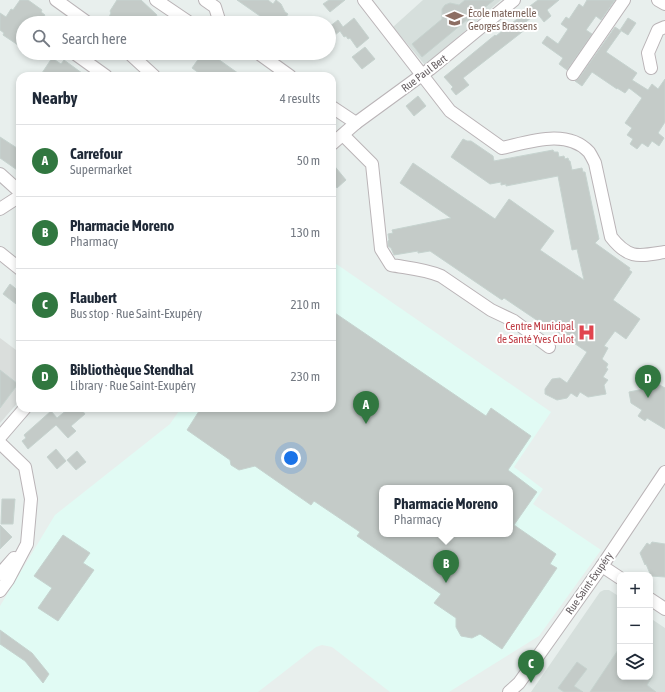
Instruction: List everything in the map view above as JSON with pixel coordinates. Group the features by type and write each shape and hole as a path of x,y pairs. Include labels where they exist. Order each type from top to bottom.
{"street":[{"path":"56,0 77,16"},
{"path":"156,0 180,16"},
{"path":"205,0 215,7 218,16"},
{"path":"364,0 450,111 502,148 550,138 568,140 581,145 590,152 595,163 611,238 619,247 631,255 665,252"},
{"name":"Rue Paul Bert","path":"336,141 356,123 421,75 514,0"},
{"path":"573,74 624,0"},
{"path":"658,0 665,4"},
{"path":"651,68 648,53 658,30 665,27"},
{"path":"84,60 100,72"},
{"path":"137,60 150,72"},
{"path":"268,60 284,72"},
{"path":"336,109 356,123"},
{"path":"343,135 372,164 381,249 391,265 420,269 433,272 441,276 491,310 514,321 549,348"},
{"path":"0,174 16,188"},
{"path":"0,209 16,199"},
{"path":"0,253 16,266"},
{"path":"0,437 22,412"},
{"path":"0,443 25,467 32,499 27,544 8,580 0,591"},
{"name":"Rue Saint-Exupéry","path":"510,692 519,683 602,566 665,472"},
{"path":"0,574 27,544"},
{"path":"602,566 617,576"},
{"path":"653,601 665,609"}],"shaded area":[{"path":"423,0 501,0 425,65 393,27"},
{"path":"336,264 551,412 514,467 543,489 533,504 601,550 539,636 449,692 390,692 332,647 322,645 316,647 258,692 0,692 0,606 55,515 170,424 178,412 336,412"},
{"path":"0,338 16,350 16,405 0,423"},
{"path":"609,590 617,595 617,680 653,680 653,620 665,628 665,692 531,692 600,592"}],"building":[{"path":"20,0 28,0 42,10 41,12 45,15 16,16 16,44 3,35 4,33 0,30 0,13 6,17 11,9 13,10"},
{"path":"117,0 141,0 157,15 110,16 110,11"},
{"path":"237,0 268,0 273,4 276,0 288,14 287,16 260,16"},
{"path":"329,0 345,0 330,12 323,4"},
{"path":"465,0 494,0 467,22 468,19 422,57 412,44 442,19 442,9 445,5 450,3 459,5"},
{"path":"538,0 559,0 547,10 551,16 544,22 537,13 522,25 526,29 463,78 469,85 456,95 451,89 453,87 444,77 527,11 526,9"},
{"path":"587,0 615,0 601,20 596,16 586,30 592,34 567,70 559,64 563,58 542,43 547,36 558,44 568,29 561,24 566,17 569,19 579,4 583,7"},
{"path":"354,18 369,38 357,48 350,38 348,39 346,36 344,37 340,31 336,34 336,22 338,20 343,27"},
{"path":"628,18 636,23 628,35 620,30"},
{"path":"615,27 621,31 606,52 637,73 632,80 648,90 652,84 658,89 665,79 665,122 658,133 664,138 659,146 652,141 648,147 642,143 637,149 630,144 633,139 627,135 632,128 625,123 642,98 629,88 625,93 617,89 592,72 582,86 575,81 579,78"},
{"path":"365,47 375,59 362,69 352,57"},
{"path":"51,60 55,60 61,64 64,60 80,72 43,72"},
{"path":"198,60 219,60 236,72 198,72 192,68"},
{"path":"418,96 426,106 414,116 406,106"},
{"path":"0,137 16,147 16,169 0,158"},
{"path":"463,139 471,141 493,156 494,161 553,150 554,152 558,152 559,157 564,156 565,159 568,158 572,170 582,168 583,172 585,172 599,239 595,243 630,268 629,270 632,272 613,300 640,319 626,339 615,331 604,346 608,348 602,359 608,364 606,368 608,369 603,377 608,380 604,385 606,394 588,397 580,392 577,397 571,393 567,398 557,400 545,394 545,389 552,379 560,378 567,383 587,352 539,319 538,321 504,298 502,300 430,251 418,253 418,251 394,255 391,248 388,246 388,234 393,233 392,230 451,218 400,183 413,163 495,219 509,199 554,231 540,250 584,280 577,249 572,250 558,176 506,186 506,184 501,185 501,182 490,184 451,157"},
{"path":"336,168 346,180 337,188 336,187"},
{"path":"10,284 16,289 16,304 3,294"},
{"path":"336,314 486,416 491,408 531,436 508,470 537,492 514,525 556,554 550,564 557,568 502,649 480,634 472,638 461,636 456,627 456,618 434,603 441,594 357,536 360,532 314,501 311,505 255,466 239,470 231,465 230,460 187,430 198,412 336,412"},
{"path":"0,370 16,382 16,387 0,408"},
{"path":"650,377 651,380 665,388 665,429 647,418 645,421 638,416 642,410 631,403 629,392 644,389 641,379"},
{"path":"50,412 52,412 57,418 64,412 83,412 85,414 71,426 76,431 68,438 56,425 28,449 22,441 26,438 24,435"},
{"path":"56,449 66,461 57,469 47,457"},
{"path":"77,451 86,462 76,470 67,460"},
{"path":"2,499 15,499 13,524 1,524"},
{"path":"0,525 12,537 0,549"},
{"path":"63,535 90,553 83,563 94,570 58,621 38,608 52,588 34,576"},
{"path":"652,542 665,544 665,577 653,576 653,572 649,572 646,564 645,565 640,553 647,543 650,545"},
{"path":"0,630 32,653 49,674 43,683 25,661 0,644"},
{"path":"617,652 617,680 650,680 647,685 656,692 590,692"},
{"path":"577,662 587,669 574,686 583,692 564,692 558,688"}],"place":[{"name":"École maternelle Georges Brassens","path":"455,19"},
{"name":"Centre Municipal de Santé Yves Culot","path":"587,332"},
{"name":"Bibliothèque Stendhal","path":"648,398"},
{"name":"Carrefour","path":"366,424"},
{"name":"Pharmacie Moreno","path":"446,583"},
{"name":"Flaubert","path":"531,683"}]}
